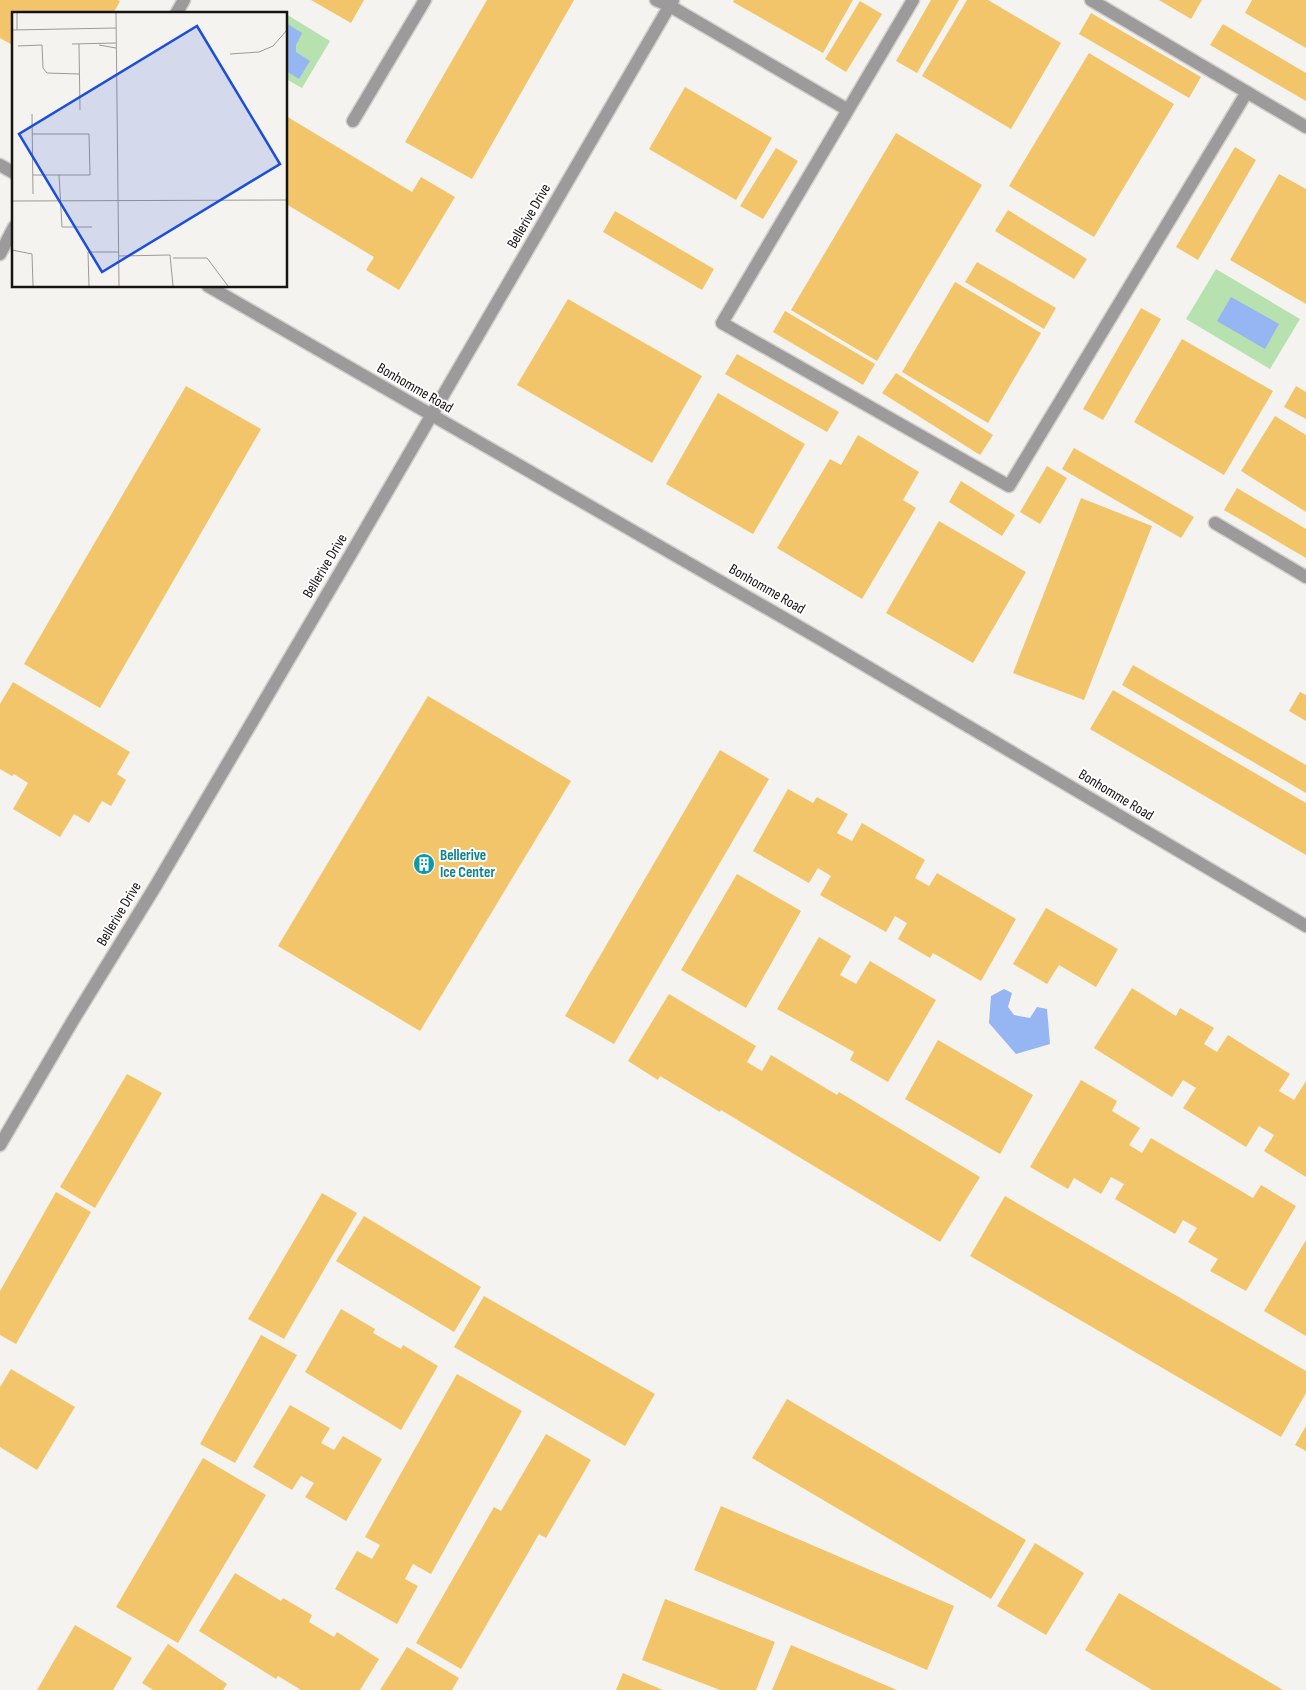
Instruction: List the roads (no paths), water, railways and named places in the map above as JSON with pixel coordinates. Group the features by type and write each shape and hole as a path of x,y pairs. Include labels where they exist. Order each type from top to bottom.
{"street":[{"path":"177,12 184,0"},
{"path":"353,121 425,0"},
{"path":"656,0 672,3 848,110"},
{"path":"913,0 722,323 1010,486 1247,92"},
{"path":"1090,0 1306,127"},
{"name":"Bellerive Drive","path":"0,1145 72,1022 155,887 672,3"},
{"path":"0,165 12,172"},
{"path":"0,254 12,231"},
{"name":"Bonhomme Road","path":"211,288 824,641 1188,858 1306,926"},
{"path":"1215,523 1306,577"}],"water":[{"path":"288,24 302,33 296,45 296,52 310,61 299,79 288,72"},
{"path":"1231,297 1279,324 1265,349 1217,321"},
{"path":"1004,989 1012,993 1008,1007 1014,1015 1030,1018 1037,1007 1047,1009 1050,1044 1016,1054 989,1023 991,996"}],"place":[{"name":"Bellerive Ice Center","path":"424,864"}]}
